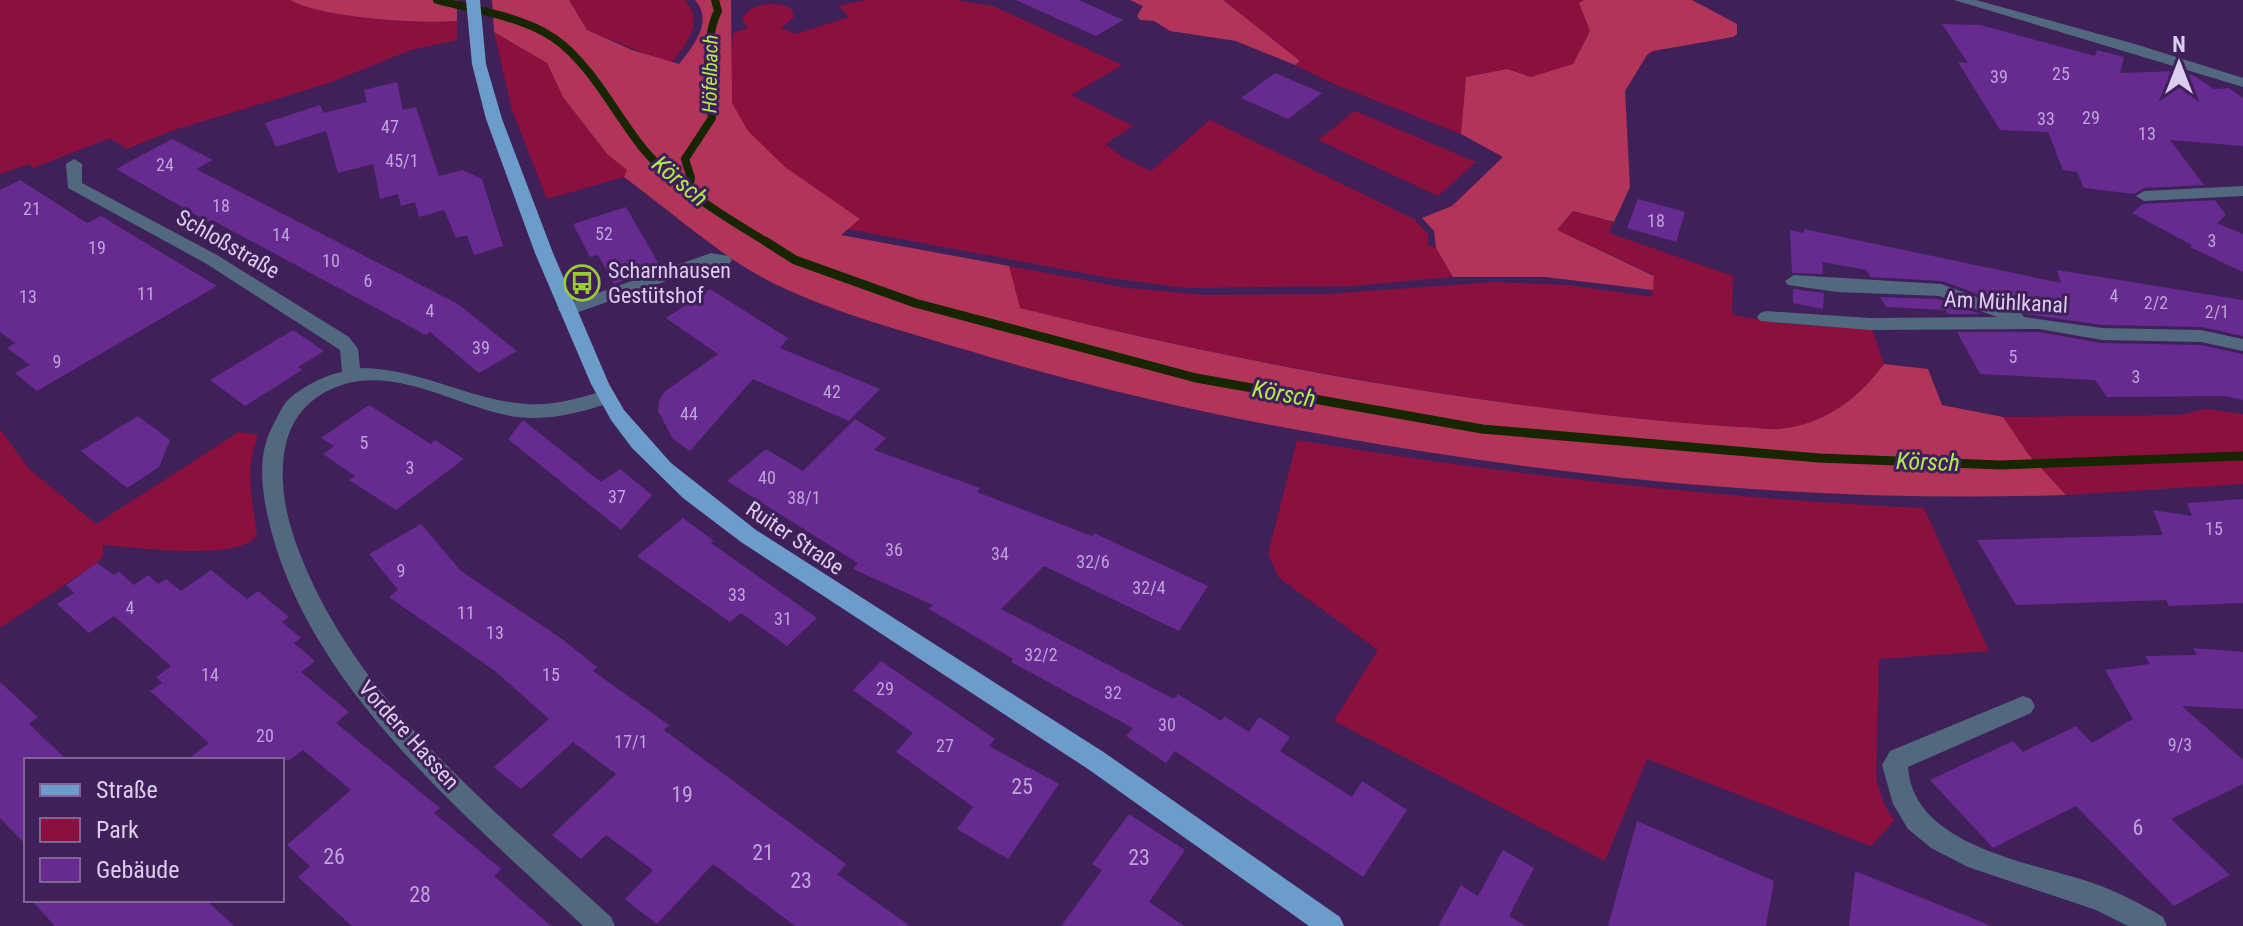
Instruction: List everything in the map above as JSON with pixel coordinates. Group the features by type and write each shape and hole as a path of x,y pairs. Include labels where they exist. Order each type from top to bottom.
{"main road":[{"name":"Ruiter Straße","path":"473,0 479,64 494,119 567,310 606,397 624,425 671,474 736,527 1086,755 1331,926"}],"street":[{"path":"1961,0 2243,83"},
{"name":"Schloßstraße","path":"74,164 74,185 127,211 262,289 343,341 349,349 352,376"},
{"path":"2144,196 2243,191"},
{"path":"567,310 711,259 723,260"},
{"path":"1794,281 1833,286 1941,290 2030,322"},
{"name":"Am Mühlkanal","path":"1766,317 1870,324 2030,322 2102,334 2201,336 2243,345"},
{"name":"Vordere Hassen","path":"602,926 531,861 377,707 328,633 283,541 273,498 269,460 283,420 299,400 324,385 352,376 373,373 399,376 519,411 566,408 606,397"},
{"path":"2023,706 1899,759 1894,765 1895,774 1910,812 1925,829 1961,851 2087,894 2154,926"}],"green space":[{"path":"0,0 290,0 346,15 420,22 457,21 457,40 411,50 329,83 171,131 127,149 110,138 33,168 29,164 0,174"},
{"path":"569,0 685,0 691,9 693,25 687,41 671,64 587,30"},
{"path":"866,0 955,0 993,6 1122,65 1071,95 1133,126 1105,144 1124,158 1151,171 1210,120 1414,219 1428,234 1428,245 1436,248 1453,277 1351,286 1187,288 1110,278 847,229 859,218 805,183 767,153 739,120 732,102 730,59 733,33 748,28 742,19 757,6 777,4 791,8 794,17 781,28 796,34 849,17 839,6"},
{"path":"1223,0 1584,0 1579,3 1590,31 1573,64 1565,69 1531,77 1507,69 1466,77 1461,134 1334,84 1295,65 1300,61"},
{"path":"494,32 547,63 563,97 607,154 628,171 624,177 547,199 512,110"},
{"path":"1355,111 1476,162 1438,196 1318,140"},
{"path":"1573,211 1613,222 1609,233 1733,276 1732,315 1788,324 1872,329 1884,364 1852,399 1839,408 1812,422 1780,429 1604,415 1457,396 1310,371 1019,308 1009,266 1127,288 1204,295 1327,294 1495,282 1568,285 1652,297 1654,275 1557,230"},
{"path":"2205,409 2243,414 2243,484 2066,495 2029,455 2003,417 2181,415"},
{"path":"0,429 29,469 96,524 239,432 258,435 250,473 257,535 247,543 209,551 103,545 103,556 97,563 0,628"},
{"path":"1297,440 1453,464 1609,483 1766,498 1924,508 1989,651 1879,659 1876,779 1884,804 1894,821 1871,846 1647,759 1605,861 1334,721 1378,650 1279,578 1268,554"}],"shaded area":[{"path":"290,0 457,0 457,21 420,22 347,15"},
{"path":"492,0 569,0 587,30 632,50 679,64 695,42 702,25 700,8 695,0 731,0 732,103 748,131 785,167 860,219 841,235 1009,266 1020,308 1165,342 1383,384 1604,415 1737,427 1780,429 1812,422 1852,399 1884,364 1928,369 1942,405 2003,417 2029,455 2066,495 1986,497 1825,493 1665,482 1506,464 1369,443 1197,410 1026,368 881,325 820,304 763,278 723,253 624,177 627,170 607,154 563,97 547,63 494,32"},
{"path":"1130,0 1223,0 1300,61 1295,65 1236,41 1170,31 1154,21 1140,20 1137,16 1143,6"},
{"path":"1584,0 1692,0 1737,24 1737,34 1733,37 1653,51 1647,55 1625,91 1630,187 1614,222 1573,211 1557,230 1654,276 1653,290 1545,277 1453,277 1436,248 1434,231 1422,218 1452,206 1503,157 1461,134 1466,77 1507,69 1531,77 1573,64 1590,31 1579,3"}],"building":[{"path":"1016,0 1079,0 1123,20 1096,36"},
{"path":"1942,24 1980,25 2095,56 2097,50 2124,57 2120,73 2178,71 2195,76 2214,89 2229,88 2243,98 2243,146 2170,140 2204,185 2144,188 2134,194 2084,188 2077,172 2063,170 2048,132 2000,130 1958,62 1968,63"},
{"path":"1275,73 1322,93 1288,119 1241,98"},
{"path":"397,82 403,110 416,107 439,176 462,170 482,179 503,246 474,255 467,235 456,238 444,210 419,217 415,202 401,206 398,194 380,199 373,164 338,173 326,131 276,147 265,123 320,105 324,113 367,102 364,90"},
{"path":"172,139 213,160 196,169 458,304 517,351 479,373 430,332 426,335 212,220 208,222 116,169"},
{"path":"20,180 87,223 101,216 217,286 37,391 15,373 30,365 7,348 15,343 0,332 0,190"},
{"path":"1638,199 1685,212 1676,242 1627,228"},
{"path":"2215,200 2226,215 2217,223 2243,234 2243,272 2190,247 2192,245 2132,213 2143,204"},
{"path":"626,207 661,268 614,284 598,255 590,257 573,224"},
{"path":"1804,229 2061,283 2057,270 2243,300 2243,336 2201,327 2102,325 2026,314 1942,281 1870,277 1867,270 1822,262 1823,274 1792,273 1790,230 1804,233"},
{"path":"710,289 788,338 780,348 880,389 849,421 753,379 690,451 673,439 658,411 659,401 664,392 718,354 666,318"},
{"path":"1793,289 1824,293 1823,309 1793,303"},
{"path":"1880,297 1938,299 1980,314 1886,307"},
{"path":"293,330 324,351 298,367 302,370 245,406 210,380"},
{"path":"1957,332 2039,332 2101,343 2201,345 2243,354 2243,400 2225,396 2107,397 2095,380 1980,374"},
{"path":"369,405 431,444 435,440 464,459 396,510 349,480 355,476 323,454 334,446 321,438"},
{"path":"138,416 170,440 159,467 127,488 81,451"},
{"path":"855,419 886,438 874,450 980,488 977,492 1092,536 1094,533 1208,586 1179,631 1044,566 1001,609 1174,699 1178,694 1221,721 1224,716 1249,732 1259,717 1290,737 1280,751 1352,797 1362,781 1407,810 1363,877 1175,751 1166,763 1126,736 1133,728 1011,662 1013,659 929,609 933,605 853,569 858,563 727,481 766,449 803,471"},
{"path":"523,420 601,482 620,469 652,495 621,530 508,439"},
{"path":"2243,499 2243,603 2169,606 2166,600 2016,605 1977,540 2163,535 2153,510 2192,516 2187,503"},
{"path":"683,518 714,541 711,543 817,618 787,646 741,613 730,622 637,556"},
{"path":"421,524 461,571 562,639 597,667 593,671 669,725 664,730 846,864 837,874 910,926 795,926 713,864 657,924 625,899 653,870 606,835 581,859 552,835 616,774 573,742 521,789 494,767 549,719 495,671 389,597 398,590 369,554"},
{"path":"97,563 114,575 119,572 134,585 148,575 158,584 166,579 181,591 211,570 247,599 258,591 289,617 282,622 301,638 294,643 315,661 301,672 349,712 336,723 440,808 434,813 501,869 494,876 551,926 352,926 298,877 310,866 287,845 351,790 303,750 290,760 190,758 209,743 150,691 162,683 156,677 171,666 114,616 89,633 57,604 74,593 66,585"},
{"path":"2193,648 2243,652 2243,709 2182,706 2243,760 2243,784 2171,819 2230,875 2174,906 2076,806 1993,848 1930,780 2013,741 2023,752 2076,726 2092,743 2133,719 2105,670 2150,664 2145,656 2197,655"},
{"path":"881,661 995,739 989,746 1059,784 1008,859 957,829 973,807 896,752 913,733 853,690"},
{"path":"0,682 38,717 29,724 65,758 24,758 24,843 0,818"},
{"path":"1129,814 1185,850 1149,902 1184,926 1061,926 1102,870 1092,864"},
{"path":"1637,821 1774,881 1766,926 1608,926"},
{"path":"1503,850 1534,868 1509,916 1526,926 1438,926 1461,885 1478,896"},
{"path":"1855,871 1989,925 1989,926 1849,926"},
{"path":"33,902 208,902 234,926 55,926"}],"waterway":[{"name":"Körsch","path":"437,0 520,21 550,35 585,67 651,158 688,191"},
{"name":"Höfelbach","path":"688,191 691,178 685,159 712,118 708,63 711,34 718,11 715,0"},
{"name":"Körsch","path":"688,191 768,243"},
{"name":"Körsch","path":"765,241 795,260 915,303 1196,378 1482,429 1819,458 2001,465 2243,456"}],"place":[{"name":"Scharnhausen Gestütshof","path":"582,283"}]}
